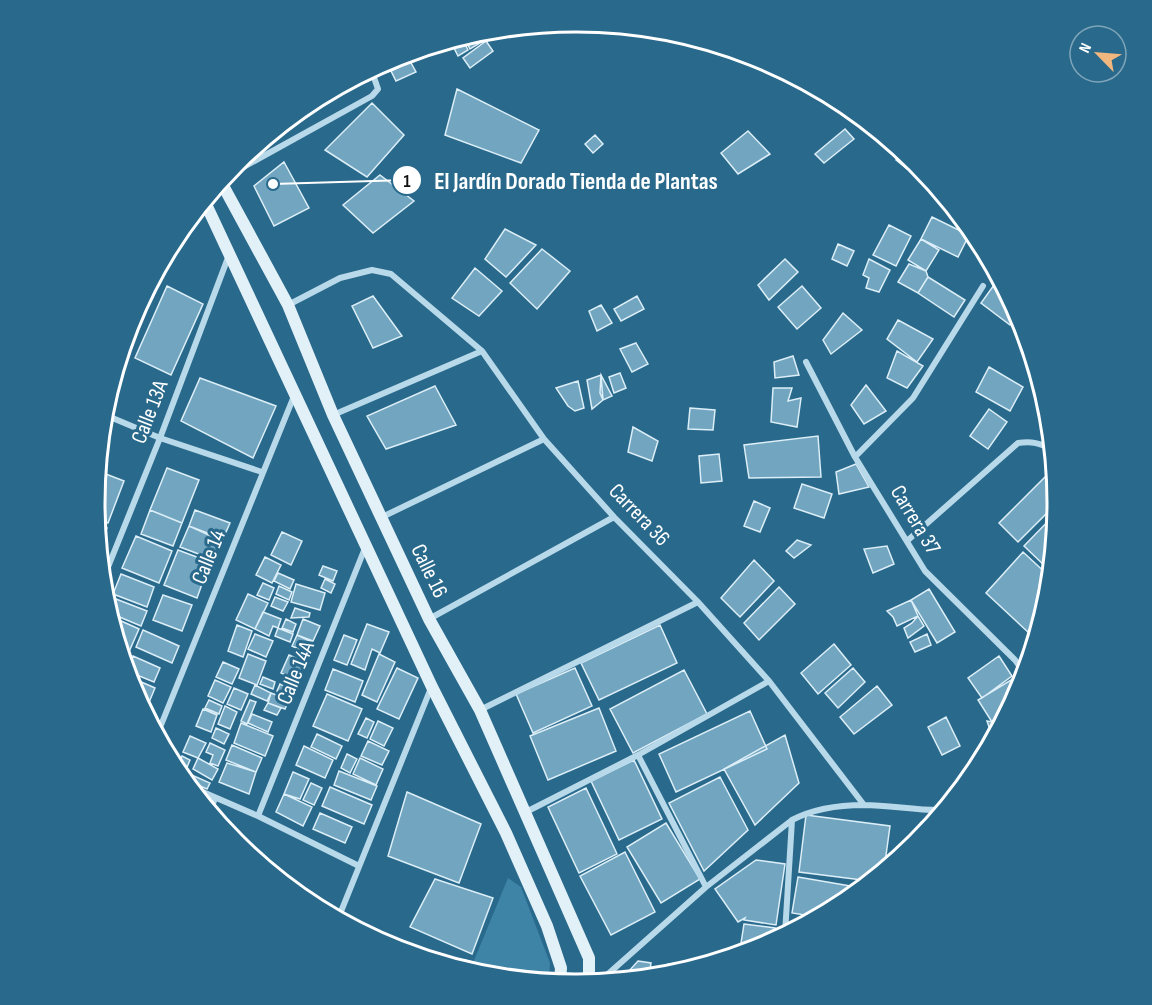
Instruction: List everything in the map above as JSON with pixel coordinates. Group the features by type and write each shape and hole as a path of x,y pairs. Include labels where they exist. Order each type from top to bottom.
{"street":[{"path":"246,166 372,96 378,89 374,77"},
{"name":"Calle 16","path":"225,188 288,305 333,415 429,619 480,710 589,958 589,973"},
{"name":"Calle 16","path":"208,209 432,687 506,833 547,926 561,973"},
{"name":"Calle 13A","path":"109,564 230,255"},
{"name":"Carrera 36","path":"288,305 340,278 372,270 392,274 482,351 544,439 614,517 698,602 770,681 864,805"},
{"path":"855,457 913,398 983,286"},
{"path":"333,415 482,351"},
{"name":"Carrera 37","path":"806,362 855,457 925,571 1018,664"},
{"name":"Calle 14","path":"161,725 295,393"},
{"path":"113,418 160,438 262,472"},
{"path":"380,518 544,439"},
{"path":"907,541 1018,443 1030,441 1043,444"},
{"path":"429,619 614,517"},
{"name":"Calle 14A","path":"258,816 367,544"},
{"path":"480,710 698,602"},
{"path":"526,812 638,755 770,681"},
{"path":"341,911 432,687"},
{"path":"638,755 706,887"},
{"path":"206,794 258,816 359,866"},
{"path":"213,803 215,798"},
{"path":"611,972 706,887 792,820 807,812 864,805 932,811"},
{"path":"786,924 792,820"}],"shaded area":[{"path":"508,878 521,887 550,963 549,972 474,962"}],"building":[{"path":"483,41 470,49 468,45"},
{"path":"486,41 493,51 470,68 463,58"},
{"path":"466,45 468,50 458,56 454,48"},
{"path":"410,62 416,72 396,81 391,71"},
{"path":"457,89 539,130 521,163 445,135"},
{"path":"372,103 404,135 367,177 325,150"},
{"path":"845,129 854,139 824,163 815,154"},
{"path":"748,131 770,154 738,174 721,153"},
{"path":"595,135 603,144 593,153 585,144"},
{"path":"898,158 908,168 907,169 896,160"},
{"path":"284,162 309,208 274,226 254,186"},
{"path":"380,175 414,201 373,233 343,205"},
{"path":"932,217 961,231 967,239 958,257 921,239"},
{"path":"889,225 911,236 896,266 873,255"},
{"path":"505,229 536,245 506,277 485,259"},
{"path":"921,239 939,250 926,271 908,260"},
{"path":"838,244 854,251 847,266 832,259"},
{"path":"542,249 570,271 537,309 510,283"},
{"path":"785,259 798,272 769,300 758,285"},
{"path":"869,259 890,270 879,292 866,288 869,278 863,275"},
{"path":"909,264 926,271 928,277 918,293 898,282"},
{"path":"475,268 502,291 479,316 452,298"},
{"path":"928,277 965,300 954,317 918,293"},
{"path":"167,286 203,304 171,375 135,358"},
{"path":"802,286 821,308 797,329 778,307"},
{"path":"994,286 1011,323 1010,325 981,303"},
{"path":"373,296 402,336 373,348 352,306"},
{"path":"637,296 644,309 621,321 614,309"},
{"path":"601,305 612,323 597,331 589,311"},
{"path":"843,313 862,330 831,354 823,340"},
{"path":"898,320 933,339 917,362 887,339"},
{"path":"636,343 648,364 632,372 620,349"},
{"path":"897,351 923,366 907,388 887,378"},
{"path":"793,356 799,375 775,378 774,362"},
{"path":"989,367 1023,387 1010,411 976,392"},
{"path":"620,373 626,388 614,393 609,377"},
{"path":"601,375 612,396 603,400 600,393"},
{"path":"601,375 603,400 592,409 587,380"},
{"path":"200,378 276,406 253,458 181,421"},
{"path":"578,381 584,408 575,411 568,406 556,388"},
{"path":"866,385 886,411 864,424 851,405"},
{"path":"435,386 456,425 386,449 367,416"},
{"path":"773,388 792,388 788,401 801,398 797,427 771,422"},
{"path":"690,408 715,410 713,430 688,429"},
{"path":"989,409 1007,422 988,449 970,436"},
{"path":"633,427 658,441 652,461 628,452"},
{"path":"818,436 821,477 749,478 744,445"},
{"path":"719,454 722,481 701,483 699,456"},
{"path":"856,464 869,487 839,494 836,472"},
{"path":"167,468 199,480 182,523 150,510"},
{"path":"106,474 124,481 108,523 106,522"},
{"path":"1046,476 1047,513 1018,542 999,523"},
{"path":"802,484 832,494 824,518 794,508"},
{"path":"754,501 770,508 760,532 744,526"},
{"path":"150,510 182,523 173,546 141,534"},
{"path":"195,510 230,523 223,539 189,526"},
{"path":"1046,523 1043,564 1024,546"},
{"path":"189,526 220,540 212,559 180,547"},
{"path":"282,532 302,541 291,565 271,555"},
{"path":"136,536 172,551 159,583 122,568"},
{"path":"797,540 811,545 794,558 786,551"},
{"path":"887,546 894,564 873,573 864,549"},
{"path":"178,550 210,562 197,598 164,585"},
{"path":"1023,552 1042,570 1028,632 986,593"},
{"path":"265,557 281,565 272,583 256,575"},
{"path":"754,560 774,581 740,617 721,598"},
{"path":"323,566 337,571 333,581 319,575"},
{"path":"278,573 294,580 290,589 274,581"},
{"path":"121,574 154,587 147,607 114,594"},
{"path":"325,579 335,584 331,593 321,588"},
{"path":"263,583 274,588 269,600 257,595"},
{"path":"296,584 325,593 320,610 291,602"},
{"path":"279,586 292,592 289,600 276,594"},
{"path":"779,587 795,604 759,640 744,623"},
{"path":"929,589 955,632 937,643 911,600"},
{"path":"248,594 268,603 255,629 236,620"},
{"path":"163,595 192,605 182,631 153,620"},
{"path":"275,597 288,602 283,611 271,606"},
{"path":"115,600 147,611 141,626 119,617"},
{"path":"911,600 918,616 897,626 887,611"},
{"path":"295,608 310,613 309,617 291,618"},
{"path":"263,612 281,619 278,628 273,626 269,636 255,629"},
{"path":"918,616 924,626 908,638 904,628"},
{"path":"286,619 296,624 293,632 282,628"},
{"path":"303,619 320,626 313,641 297,635"},
{"path":"120,621 139,629 129,651"},
{"path":"367,624 389,632 380,653 372,649 365,670 351,664"},
{"path":"237,625 252,631 243,657 228,651"},
{"path":"660,625 677,663 599,700 581,663"},
{"path":"278,628 293,634 290,642 275,636"},
{"path":"143,630 179,646 172,663 136,647"},
{"path":"255,634 273,641 266,657 248,649"},
{"path":"927,634 931,645 915,652 910,642"},
{"path":"297,635 314,643 310,654 292,646"},
{"path":"344,635 357,640 347,665 334,660"},
{"path":"834,644 851,665 818,694 801,673"},
{"path":"248,654 266,661 257,685 239,678"},
{"path":"379,654 395,662 377,702 362,695"},
{"path":"289,655 305,662 296,680 281,673"},
{"path":"133,656 160,668 154,682 138,676 132,659"},
{"path":"999,656 1012,676 982,698 968,678"},
{"path":"223,662 239,669 232,684 216,677"},
{"path":"397,668 418,678 399,719 377,709"},
{"path":"575,668 592,706 533,733 516,694"},
{"path":"853,668 865,682 838,708 825,693"},
{"path":"333,669 363,681 355,702 325,690"},
{"path":"684,670 707,714 633,753 610,709"},
{"path":"263,677 275,682 273,689 260,684"},
{"path":"215,680 231,687 223,703 208,696"},
{"path":"1011,680 1012,681 992,722 978,700"},
{"path":"140,682 155,688 149,701"},
{"path":"280,684 293,690 290,697 277,691"},
{"path":"255,685 271,693 267,701 251,694"},
{"path":"877,686 892,705 854,734 840,717"},
{"path":"234,688 248,694 241,710 227,704"},
{"path":"271,693 289,700 285,709 268,703"},
{"path":"327,694 362,709 348,741 313,726"},
{"path":"209,700 222,706 219,714 205,708"},
{"path":"250,700 256,702 247,724 241,721"},
{"path":"268,703 281,708 277,715 264,710"},
{"path":"225,706 237,712 230,729 218,724"},
{"path":"599,708 616,751 548,780 530,736"},
{"path":"203,709 217,715 211,732 196,726"},
{"path":"750,711 767,749 676,792 659,754"},
{"path":"252,714 272,722 268,732 248,723"},
{"path":"946,717 960,746 942,755 928,727"},
{"path":"366,718 374,722 367,738 358,734"},
{"path":"378,721 393,728 384,746 370,739"},
{"path":"241,723 273,736 265,756 234,743"},
{"path":"216,728 229,734 224,744 212,738"},
{"path":"317,734 342,746 336,759 311,747"},
{"path":"785,735 799,783 755,825 724,769"},
{"path":"190,736 206,743 198,758 183,752"},
{"path":"368,741 389,751 382,765 361,756"},
{"path":"210,743 225,750 218,766 210,763 213,755 206,752"},
{"path":"232,745 262,758 256,772 226,760"},
{"path":"304,746 333,760 325,778 296,765"},
{"path":"347,754 357,759 350,773 341,768"},
{"path":"182,756 190,760 187,768 184,764 181,759"},
{"path":"198,758 218,769 212,780 193,769"},
{"path":"360,758 383,769 376,785 353,774"},
{"path":"634,760 662,819 619,840 591,781"},
{"path":"227,763 256,772 249,794 219,782"},
{"path":"339,771 377,786 371,800 334,785"},
{"path":"293,772 309,779 300,799 284,794"},
{"path":"192,775 210,783 207,789 200,786"},
{"path":"720,777 748,830 704,871 669,803"},
{"path":"311,783 322,788 314,805 303,800"},
{"path":"330,787 372,805 364,824 322,806"},
{"path":"586,788 617,854 579,873 548,807"},
{"path":"407,792 481,824 459,883 388,856"},
{"path":"284,794 312,807 303,826 276,812"},
{"path":"320,813 352,827 345,843 313,829"},
{"path":"806,815 890,826 886,858 858,879 799,872"},
{"path":"666,823 700,879 661,903 627,847"},
{"path":"625,852 655,912 611,935 580,876"},
{"path":"756,860 785,864 776,925 744,920 745,918 738,922 715,889"},
{"path":"798,877 849,886 803,915 792,913"},
{"path":"435,879 493,898 472,954 410,927"},
{"path":"744,924 775,928 756,938 741,943"},
{"path":"638,961 651,963 650,967 630,970"}],"place":[{"name":"El Jardín Dorado Tienda de Plantas","path":"273,184"}]}
